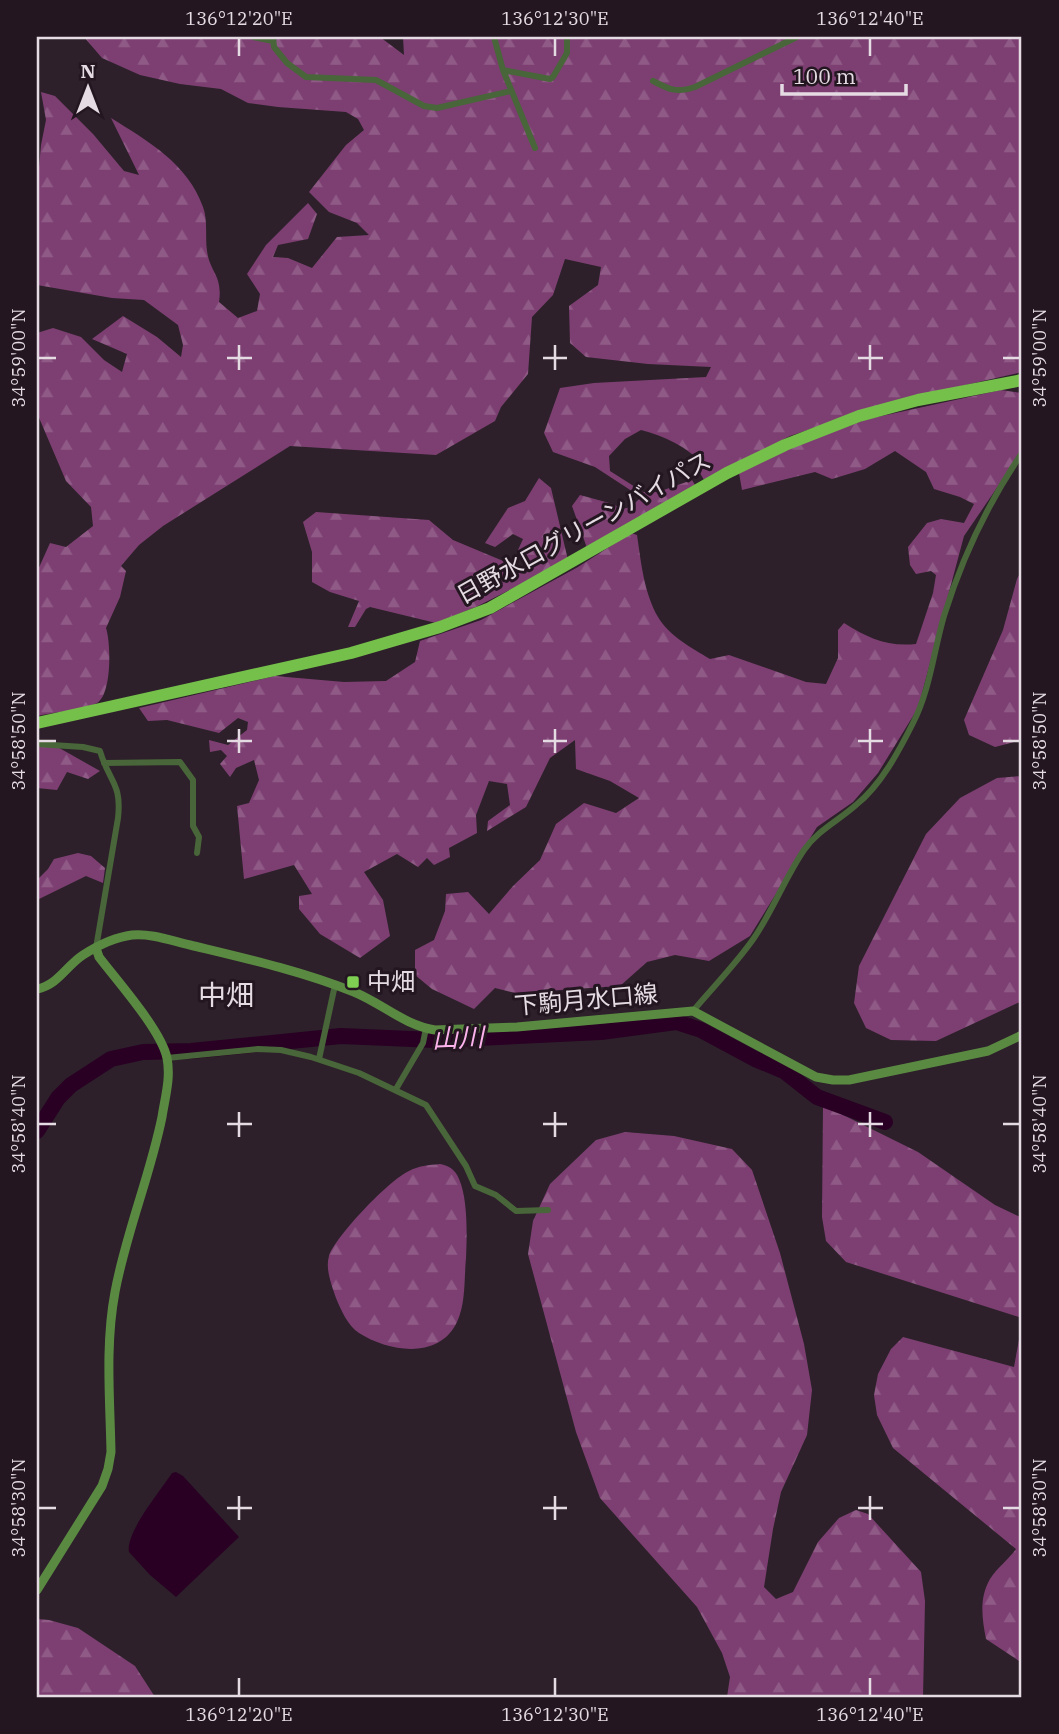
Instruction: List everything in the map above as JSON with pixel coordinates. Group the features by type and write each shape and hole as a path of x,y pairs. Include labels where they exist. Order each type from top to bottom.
{"highway":[{"name":"日野水口グリーンバイパス","path":"37,723 351,653 440,627 490,608 727,473 785,445 859,416 918,400 1022,380"}],"main road":[{"name":"下駒月水口線","path":"37,989 56,981 84,954 116,938 135,935 159,938 256,962 335,985 426,1030 517,1027 692,1011 816,1077 833,1080 849,1080 976,1053 1022,1035"},
{"path":"37,1590 102,1486 108,1469 111,1452 109,1340 113,1305 168,1085 166,1056 162,1044 99,957 96,948"}],"street":[{"path":"253,37 273,39 274,47 287,63 306,77 376,80 424,106 437,108 511,91"},
{"path":"495,37 503,70 535,148"},
{"path":"503,70 553,78 566,53 567,37"},
{"path":"653,80 671,91 695,87 797,37"},
{"path":"692,1011 753,940 779,899 805,849 824,827 863,799 891,762 922,702 944,615 962,562 999,486 1022,453"},
{"path":"37,744 100,751 120,798 96,948"},
{"path":"180,762 185,755"},
{"path":"104,763 180,762"},
{"path":"180,762 193,780 193,826 199,837 197,853"},
{"path":"319,1059 335,985"},
{"path":"396,1089 423,1043 426,1030"},
{"path":"166,1056 258,1049 282,1050 359,1073 426,1105 466,1166 475,1186 496,1195 516,1211 548,1210"}],"green space":[{"path":"84,37 380,37 404,55 403,37 1022,37 1022,372 887,403 790,436 704,480 700,473 704,465 690,453 659,435 641,430 625,439 609,456 610,471 643,492 658,492 692,480 695,485 587,548 572,506 580,495 622,509 631,507 641,497 595,467 553,452 544,433 560,388 594,383 706,377 711,367 586,357 570,343 569,306 598,285 601,267 565,259 553,295 532,317 528,374 501,407 495,421 436,455 290,446 163,526 139,545 121,566 126,571 120,597 106,628 109,668 102,698 85,707 37,716 37,572 50,543 66,547 93,526 91,507 66,481 37,413 37,333 53,328 81,337 104,360 122,372 127,354 92,339 123,316 157,337 181,357 183,345 178,325 144,300 112,298 37,285 37,191 46,120 41,92 55,96 93,134 124,171 139,175 111,118 165,155 188,178 203,207 207,251 218,280 219,302 238,318 257,311 260,294 247,274 266,245 308,203 317,214 308,239 278,245 273,257 288,258 312,268 337,237 369,235 357,223 329,212 309,192 346,145 364,130 358,119 346,112 248,103 221,89 140,75 102,58"},
{"path":"1001,390 1022,393 1022,451 964,536 918,708 878,773 853,802 817,827 750,936 709,961 675,955 647,962 620,986 515,993 495,988 474,1009 432,989 415,975 415,950 434,940 445,911 446,894 468,892 489,914 540,860 556,824 584,803 616,813 639,798 610,781 576,769 575,740 550,758 526,807 487,831 488,821 510,805 507,784 489,781 476,815 477,833 449,848 450,857 434,865 427,858 418,867 397,854 364,872 383,900 390,936 360,958 320,934 299,909 299,896 312,894 294,865 244,879 237,806 249,803 259,780 254,760 236,768 230,777 220,764 227,756 221,750 210,752 209,740 228,745 247,730 248,722 238,718 219,733 167,720 148,721 139,708 275,676 344,682 386,681 415,662 420,641 481,620 578,567 631,533 637,535 644,577 653,608 675,636 710,659 729,655 806,682 826,684 838,658 838,630 844,623 878,640 916,644 933,593 936,575 931,571 916,574 910,565 908,547 927,523 941,519 964,523 974,504 934,489 926,472 895,451 865,469 832,479 815,472 742,490 739,473 804,442 868,419"},
{"path":"539,478 551,488 568,560 476,607 436,623 370,607 355,627 348,627 359,601 330,592 312,582 312,552 303,522 316,512 429,520 453,540 508,563 512,574 526,567 518,550 523,539 513,534 495,547 485,543 508,508 525,501"},
{"path":"1022,569 1022,740 995,747 969,735 964,720 1003,630"},
{"path":"54,745 100,771 88,779 67,772 57,790 37,788 37,746"},
{"path":"1022,776 1022,1001 936,1041 891,1040 866,1028 854,1003 859,966 926,834 960,798 997,778"},
{"path":"78,853 91,856 105,868 103,883 86,876 37,900 37,880 54,859"},
{"path":"823,1105 918,1152 995,1205 1022,1218 1022,1318 846,1262 826,1241 822,1217"},
{"path":"625,1132 674,1136 732,1149 752,1170 780,1253 804,1344 812,1390 807,1435 781,1492 764,1587 776,1599 793,1592 818,1542 839,1518 856,1510 868,1514 921,1572 925,1601 923,1697 727,1697 730,1677 722,1653 697,1607 600,1498 576,1432 528,1254 533,1221 550,1184 596,1140"},
{"path":"440,1164 451,1168 457,1176 465,1207 466,1258 460,1315 449,1334 426,1347 412,1349 384,1345 359,1333 345,1317 330,1277 329,1256 352,1223 389,1185 412,1169"},
{"path":"1022,1323 1022,1663 986,1639 983,1616 984,1593 990,1579 1016,1549 893,1448 877,1415 874,1395 878,1374 891,1349 903,1337 1014,1367"},
{"path":"37,1619 78,1628 135,1666 155,1697 37,1697"}],"shaded area":[{"path":"172,1473 183,1476 239,1537 176,1597 129,1552 129,1544 138,1523 153,1500"}],"waterway":[{"name":"山川","path":"37,1131 58,1098 71,1085 111,1059 143,1052 191,1051 341,1036 435,1040 601,1032 676,1022 701,1030 784,1071 817,1097 885,1122"}],"place":[{"name":"中畑","path":"353,982"}],"district":[{"name":"中畑","path":"226,995"}]}
